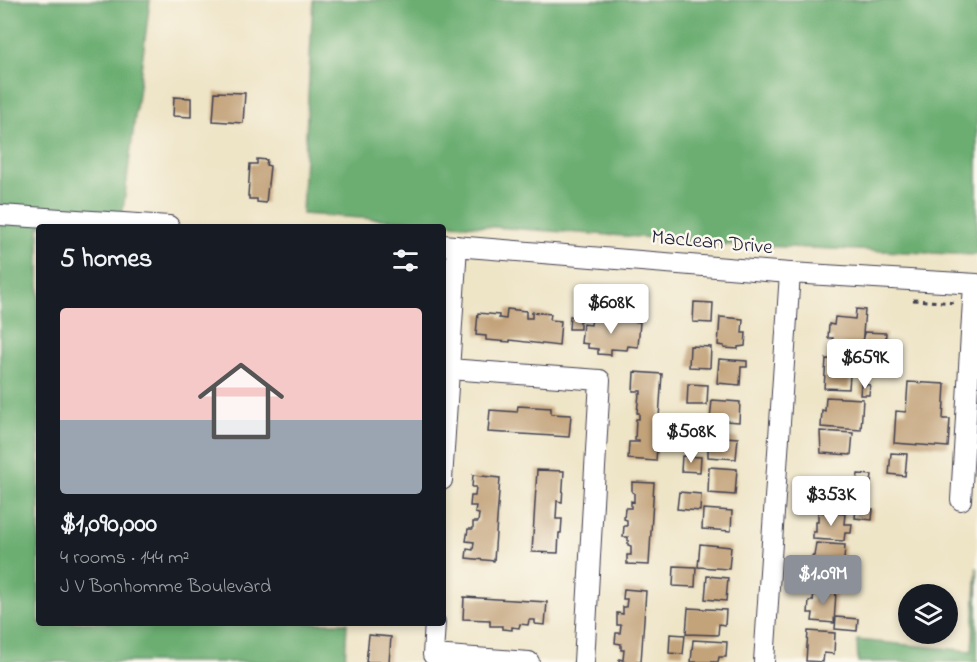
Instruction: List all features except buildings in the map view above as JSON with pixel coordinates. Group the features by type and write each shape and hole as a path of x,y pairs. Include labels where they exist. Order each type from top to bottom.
{"street":[{"path":"0,215 138,224"},
{"path":"446,417 449,369 450,245"},
{"name":"MacLean Drive","path":"450,245 790,273 975,284"},
{"path":"764,662 790,273"},
{"path":"961,500 975,284"},
{"path":"449,369 600,380 584,662"},
{"path":"435,626 433,655 529,662"}],"green space":[{"path":"0,0 150,0 121,224 36,224 36,626 347,626 345,662 0,662"},
{"path":"313,0 977,0 977,255 713,244 302,214"},
{"path":"977,567 977,662 858,662 857,640 898,644 972,651"}]}
